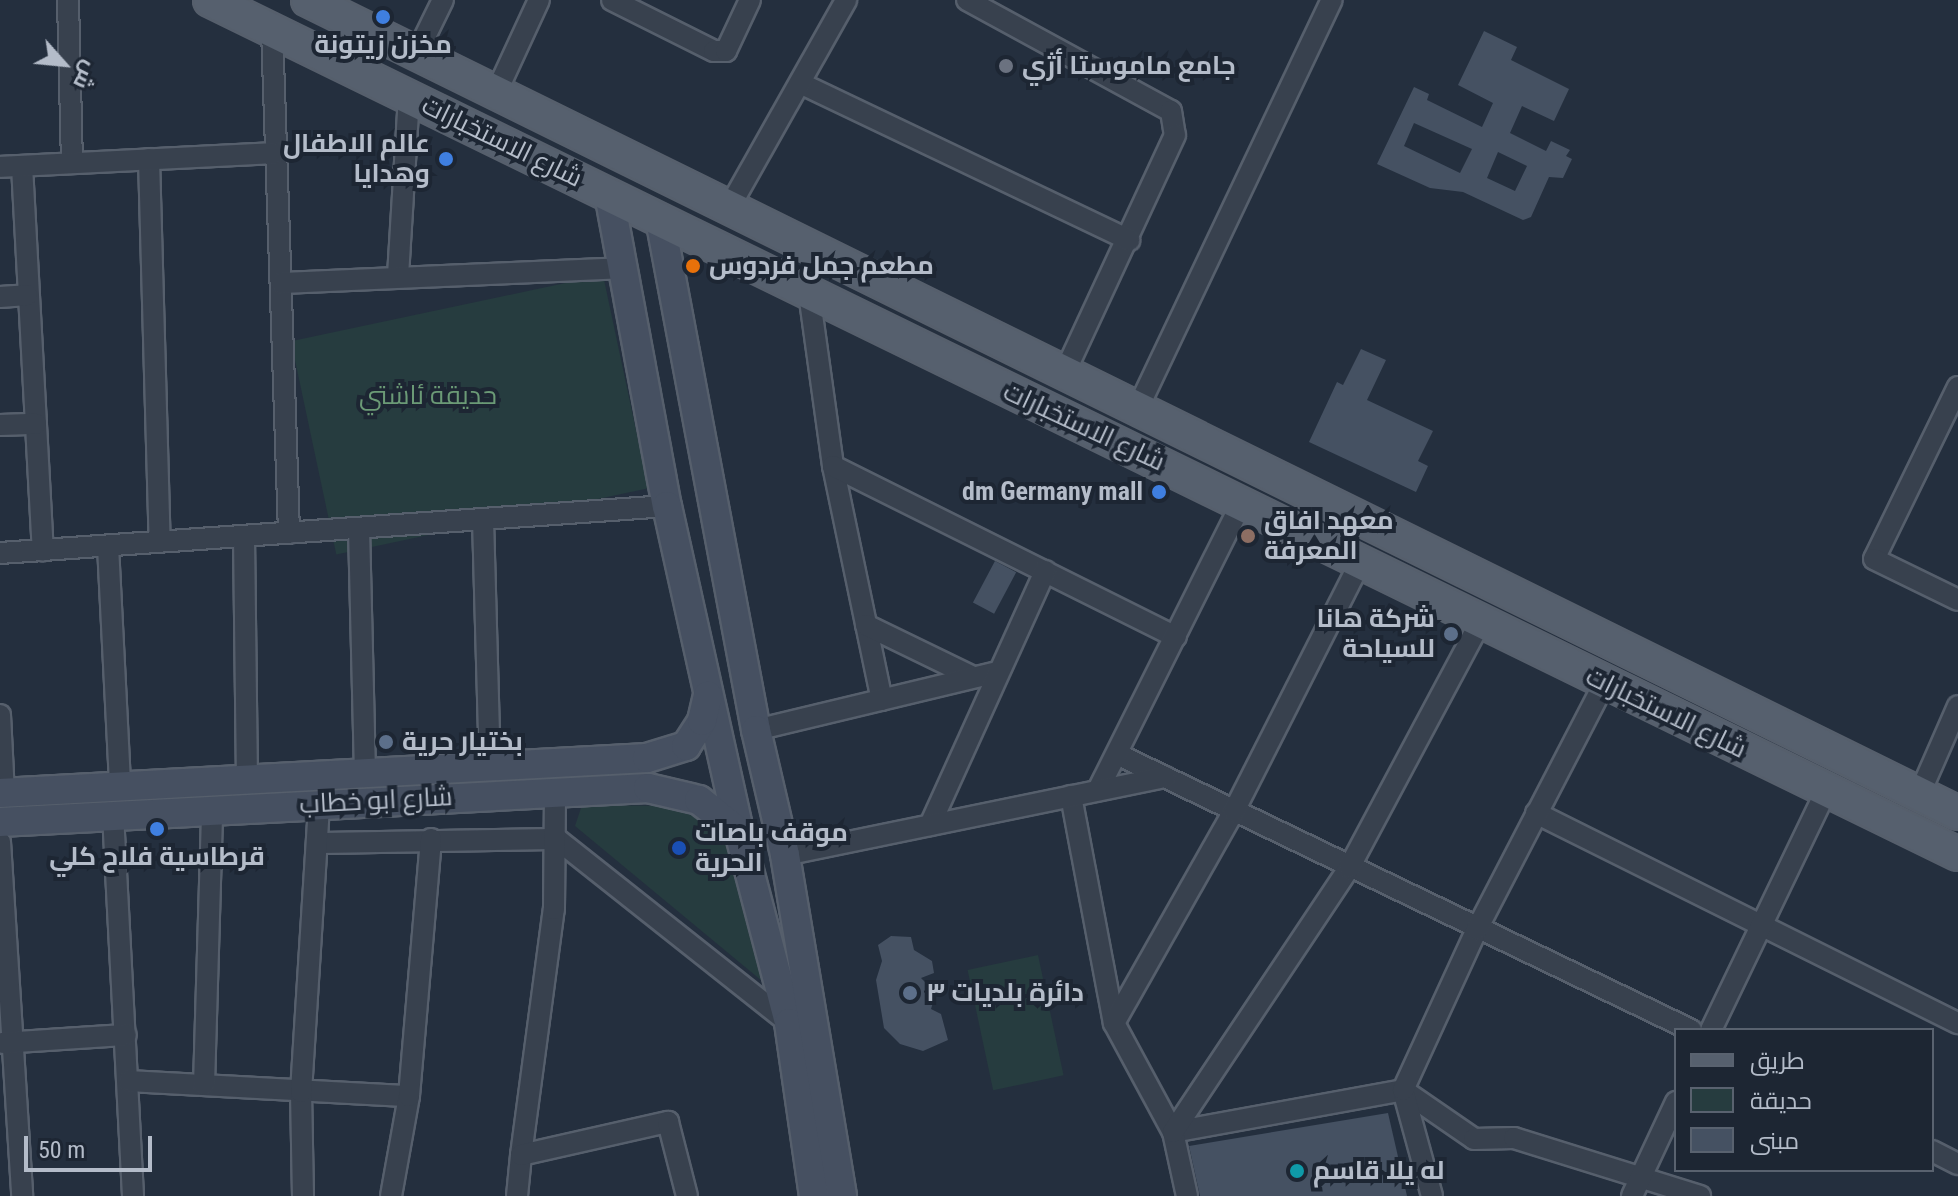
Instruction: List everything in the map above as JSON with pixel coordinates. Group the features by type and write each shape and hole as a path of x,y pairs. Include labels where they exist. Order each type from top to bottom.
{"main road":[{"name":"شارع الاستخبارات","path":"210,0 1242,502 1604,684 1958,854"},
{"name":"شارع الاستخبارات","path":"316,4 1958,813"},
{"path":"306,46 316,4"},
{"path":"609,194 667,506 708,696 739,832 789,1023 814,1196"},
{"path":"660,219 756,730 785,855 842,1196"},
{"path":"996,385 1011,349"},
{"name":"شارع ابو خطاب","path":"2,793 365,769 647,758 686,746 702,721 708,696"},
{"path":"647,758 648,788"},
{"name":"شارع ابو خطاب","path":"0,822 555,790 648,788 699,800 739,832"}],"street":[{"path":"68,0 72,162"},
{"path":"416,55 443,0"},
{"path":"496,93 539,0"},
{"path":"612,0 714,51 726,51 750,0"},
{"path":"729,208 846,0"},
{"path":"967,0 1171,111 1175,135 1129,240 1065,372"},
{"path":"1137,410 1332,0"},
{"path":"272,30 289,533"},
{"path":"800,83 1129,240"},
{"path":"398,276 409,97"},
{"path":"0,167 276,153"},
{"path":"149,159 160,542"},
{"path":"22,166 43,550"},
{"path":"281,283 622,268"},
{"path":"809,293 833,466 882,700"},
{"path":"0,297 27,295"},
{"path":"1958,387 1874,559 1958,600"},
{"path":"0,425 36,424"},
{"path":"833,466 1176,637"},
{"path":"1098,790 1119,755 1242,502"},
{"path":"0,553 667,506"},
{"path":"483,519 490,763"},
{"path":"359,528 365,769"},
{"path":"244,536 247,776"},
{"path":"108,546 120,783"},
{"path":"1114,1023 1234,811 1360,563"},
{"path":"930,825 1045,571"},
{"path":"1173,1132 1349,868 1480,623"},
{"path":"866,625 973,677"},
{"path":"756,730 997,672"},
{"path":"1432,1196 1403,1090 1477,929 1604,684"},
{"path":"1919,795 1958,706"},
{"path":"0,715 2,793"},
{"path":"1119,755 1687,1028"},
{"path":"785,855 1165,777"},
{"path":"517,1196 554,909 557,839 555,790"},
{"path":"1712,1028 1766,924 1826,791"},
{"path":"1071,796 1114,1023 1173,1132 1187,1196"},
{"path":"303,1196 301,1092 319,805"},
{"path":"204,1085 212,810"},
{"path":"1536,813 1766,924 1958,1023"},
{"path":"113,814 133,1196"},
{"path":"391,1196 409,1096 431,839"},
{"path":"318,843 557,839 789,1023"},
{"path":"0,842 6,1043 22,1196"},
{"path":"6,1043 126,1035"},
{"path":"129,1081 409,1096"},
{"path":"1173,1132 1403,1090 1474,1139 1514,1138 1642,1174 1700,1196"},
{"path":"1632,1196 1674,1106"},
{"path":"521,1155 668,1122 687,1196"},
{"path":"1934,1152 1958,1164"}],"green space":[{"name":"حديقة ئاشتي","path":"603,275 648,488 336,555 291,341"},
{"path":"582,805 679,806 718,832 728,842 762,981 575,826"},
{"path":"1038,955 1064,1075 993,1090 968,970"}],"building":[{"path":"1484,31 1517,47 1511,60 1569,89 1554,121 1522,106 1510,133 1546,151 1551,141 1570,150 1566,156 1572,159 1563,178 1549,177 1531,217 1523,220 1463,192 1430,188 1377,164 1414,87 1429,94 1427,100 1482,127 1493,103 1458,85","holes":["1414,123 1472,149 1460,173 1404,146","1498,152 1527,166 1515,191 1487,178"]},
{"path":"1361,349 1386,360 1367,400 1433,431 1418,461 1428,466 1416,492 1309,442 1337,382 1343,385"},
{"path":"995,561 1016,572 994,614 973,602"},
{"name":"دائرة بلديات ٣","path":"891,936 911,937 914,950 932,961 934,973 921,978 936,993 931,1009 941,1014 948,1040 923,1051 900,1044 884,1028 876,980 882,961 878,945"},
{"name":"له يلا قاسم","path":"1388,1113 1407,1196 1200,1196 1189,1146"}],"place":[{"name":"مخزن زيتونة","path":"383,17"},
{"name":"جامع ماموستا أژي","path":"1006,66"},
{"name":"عالم الاطفال وهدايا","path":"446,159"},
{"name":"مطعم جمل فردوس","path":"693,266"},
{"name":"dm Germany mall","path":"1159,492"},
{"name":"معهد افاق المعرفة","path":"1248,536"},
{"name":"شركة هانا للسياحة","path":"1451,634"},
{"name":"بختيار حرية","path":"386,742"},
{"name":"قرطاسية فلاح كلي","path":"157,829"},
{"name":"موقف باصات الحریة","path":"679,848"},
{"name":"دائرة بلديات ٣","path":"910,993"},
{"name":"له يلا قاسم","path":"1297,1171"}]}
